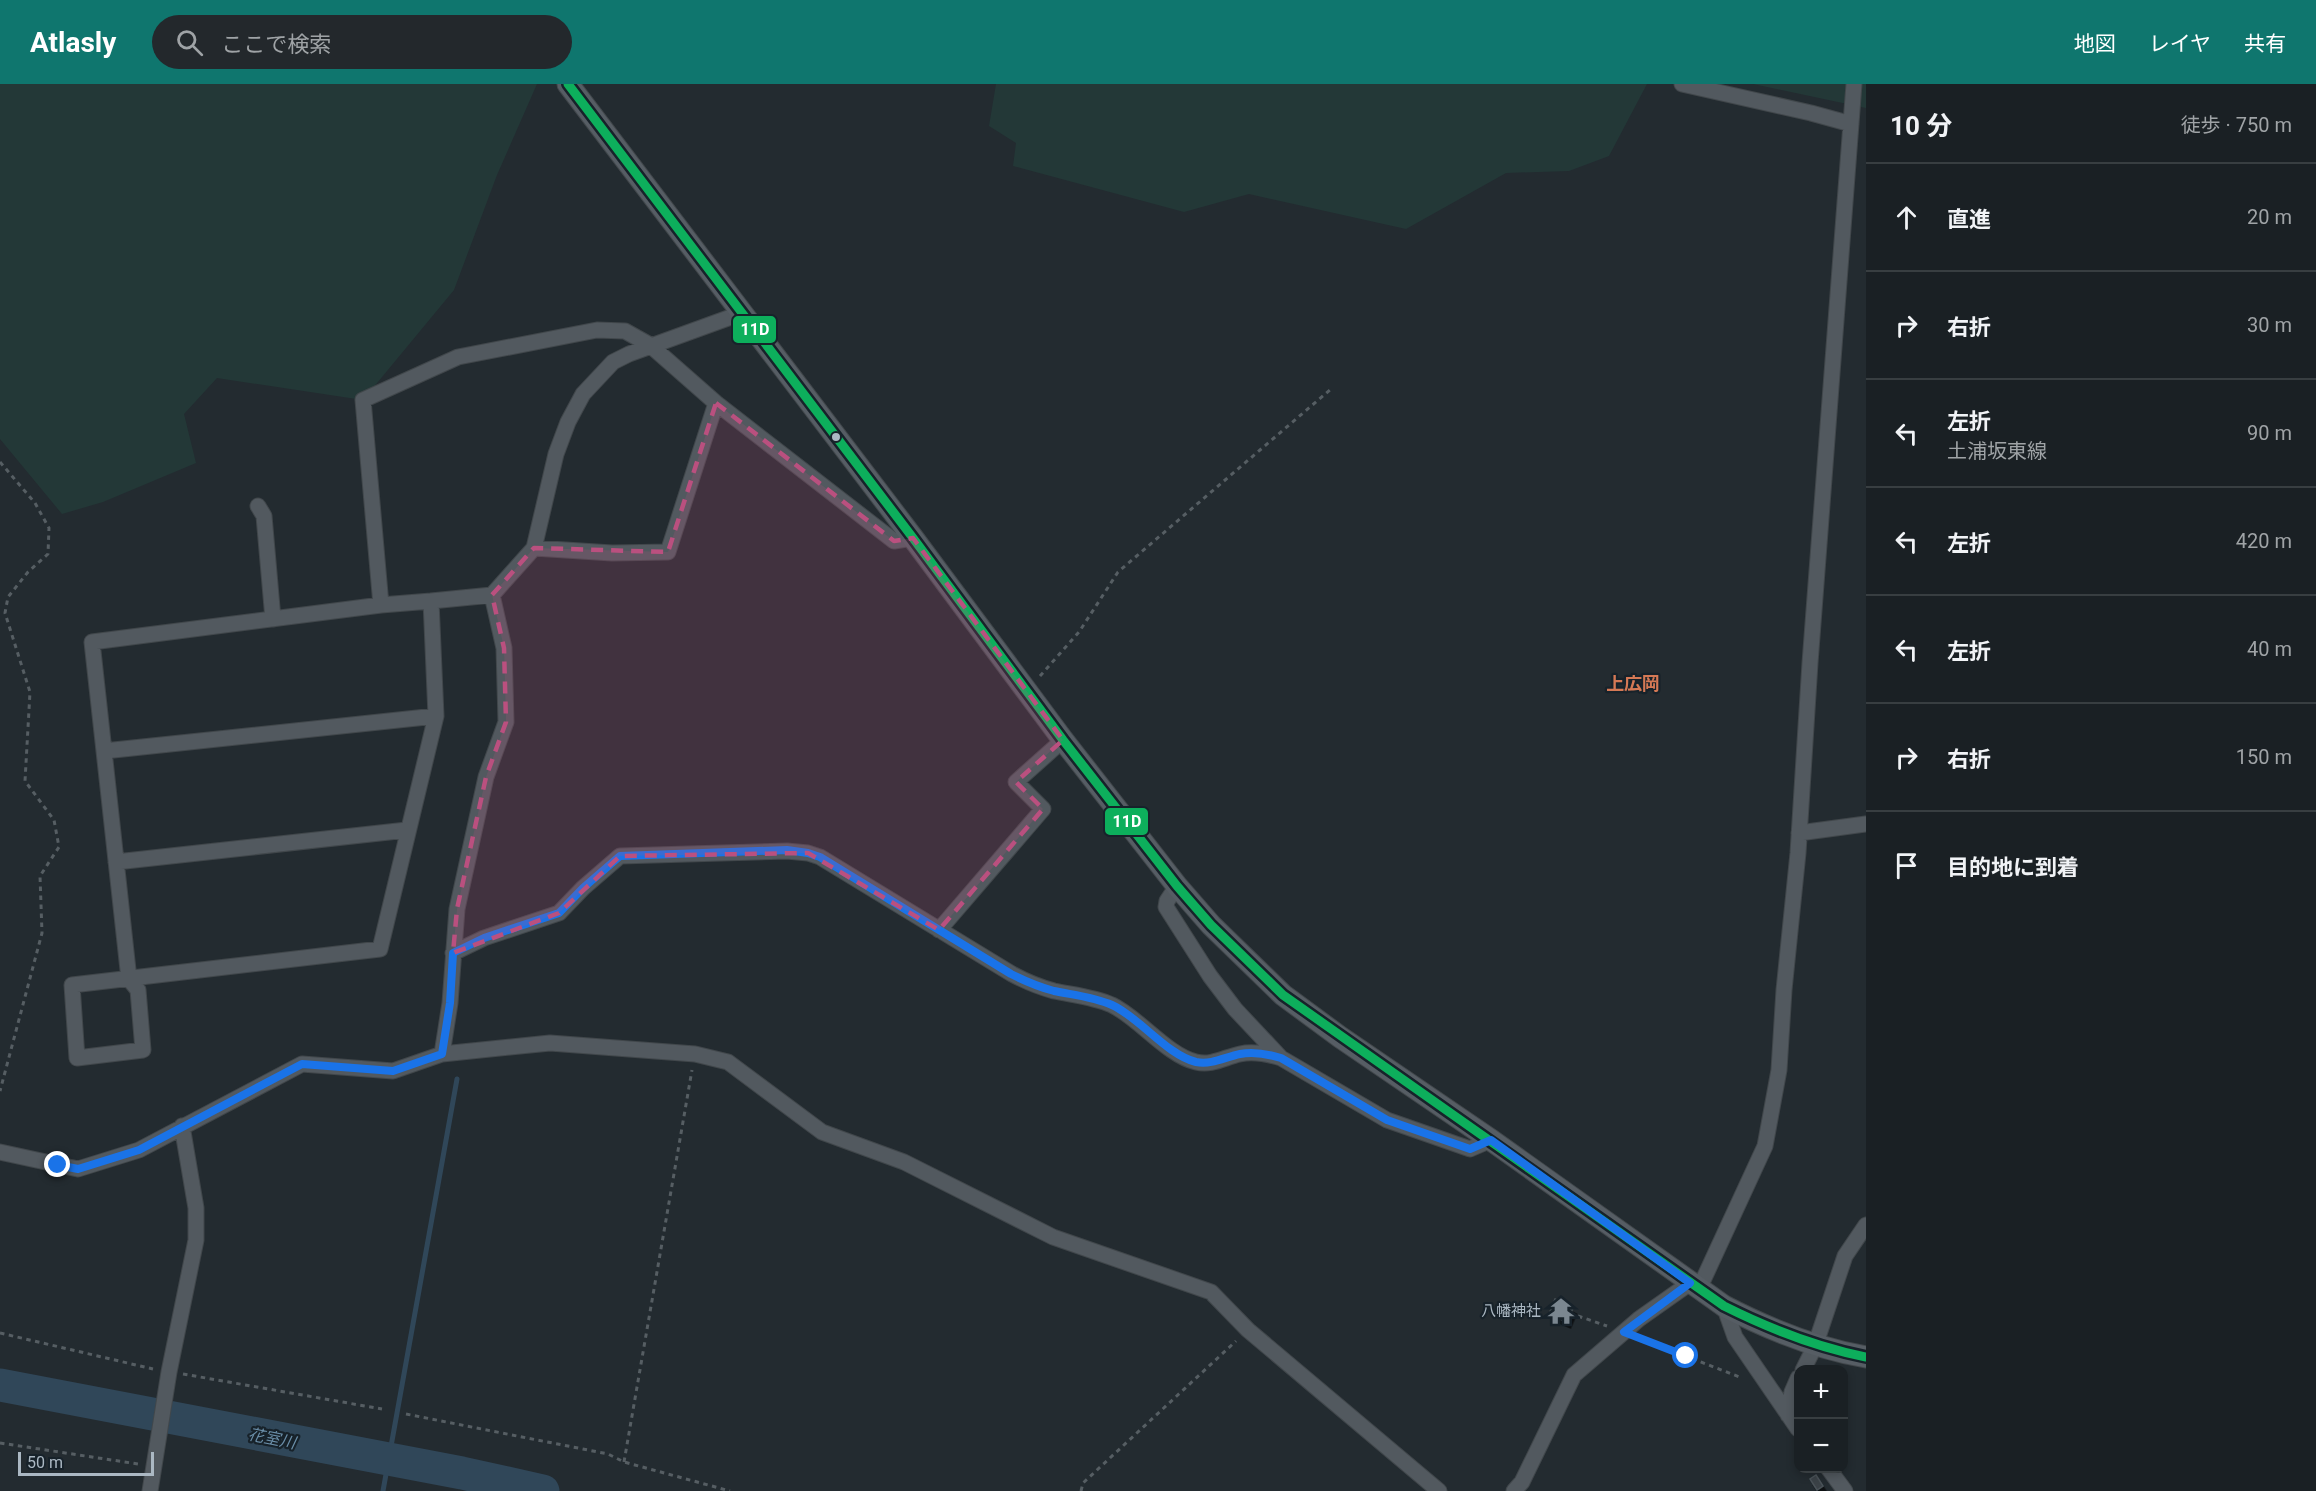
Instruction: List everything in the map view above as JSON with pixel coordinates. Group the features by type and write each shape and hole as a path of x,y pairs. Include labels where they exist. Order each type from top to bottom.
{"main road":[{"path":"568,84 913,538 1063,740 1177,886 1233,948 1283,995 1340,1037 1491,1140 1724,1306 1765,1327 1815,1346 1866,1357"}],"street":[{"path":"1682,84 1811,113 1850,128 1866,131"},
{"path":"1514,1491 1522,1482 1574,1374 1624,1332 1695,1286 1765,1146 1779,1070 1799,834 1854,84"},
{"path":"431,601 435,716 380,949 129,979 72,985 76,1058 143,1050 138,990 129,979 92,642 381,605 492,595 534,548 556,454 568,422 583,394 613,362 650,345 742,313"},
{"path":"381,605 363,400 458,357 597,330 625,331 650,345 716,404 894,541 913,538"},
{"path":"534,548 612,553 668,552 716,404"},
{"path":"258,506 264,516 273,619"},
{"path":"442,1054 450,1003 456,909 483,788 506,722 504,648 492,595"},
{"path":"104,751 435,716"},
{"path":"939,930 1043,809 1016,782 1063,740"},
{"path":"1799,834 1866,824"},
{"path":"116,862 407,830"},
{"path":"453,953 484,938 559,913 583,888 620,856 787,850 820,857 1031,983 1113,1006 1186,1058 1202,1063 1254,1053 1281,1058"},
{"path":"1177,886 1167,901 1166,907 1210,976 1235,1009 1281,1058 1387,1120 1470,1149 1491,1140"},
{"path":"0,1152 78,1169 139,1150 302,1064 393,1071 442,1054 550,1043 695,1054 728,1062 822,1132 904,1162 1053,1237 1211,1292 1248,1330 1439,1491"},
{"path":"150,1491 169,1372 196,1240 196,1208 182,1126"},
{"path":"1806,1365 1815,1346 1845,1256 1866,1226"},
{"path":"1724,1306 1735,1337 1794,1423"},
{"path":"1788,1415 1794,1387"},
{"path":"1832,1473 1845,1491"}],"path":[{"path":"1026,691 1079,632 1118,572 1330,389"},
{"path":"0,462 35,503 49,528 48,554 28,572 8,597 5,613 30,692 25,782 54,820 59,847 40,876 42,933 0,1091"},
{"path":"624,1462 695,1054"},
{"path":"1578,1316 1769,1388"},
{"path":"1081,1491 1083,1483 1248,1330"},
{"path":"0,1333 169,1372 382,1409"},
{"path":"406,1414 608,1454 624,1462 730,1491"},
{"path":"0,1443 154,1467"}],"highlighted area":[{"path":"716,403 894,541 913,538 1063,740 1016,782 1043,809 939,930 808,853 620,856 559,913 453,953 457,909 486,777 506,722 504,648 492,595 534,548 668,552"}],"green space":[{"path":"0,84 537,84 497,175 454,290 363,400 217,378 184,414 196,463 103,502 62,514 0,439"},
{"path":"996,84 1647,84 1609,156 1569,171 1506,173 1406,229 1249,194 1184,212 1013,166 1016,143 989,126"},
{"path":"1753,84 1866,84 1866,108"}],"building":[{"name":"八幡神社","path":"1555,1299 1573,1308 1567,1322 1549,1314"},
{"path":"1816,1475 1823,1486 1817,1490 1810,1479"}],"waterway":[{"path":"383,1491 457,1079"},
{"name":"花室川","path":"0,1385 462,1473 543,1491"}],"transit line":[{"name":"11D","path":"568,84 913,538 1063,740 1177,886 1211,925 1283,995 1724,1306 1793,1336 1866,1357"}],"place":[{"name":"八幡神社","path":"1561,1311"}],"district":[{"name":"上広岡","path":"1633,684"}],"route":[{"path":"58,1165 78,1169 139,1150 302,1064 393,1071 442,1054 450,1003 453,953 484,938 559,913 614,859 620,856 787,850 820,857 1011,974 1054,991 1071,993 1113,1006 1186,1058 1202,1063 1218,1061 1239,1054 1268,1054 1281,1058 1387,1120 1470,1149 1491,1140 1690,1283 1624,1332 1686,1356"}]}
